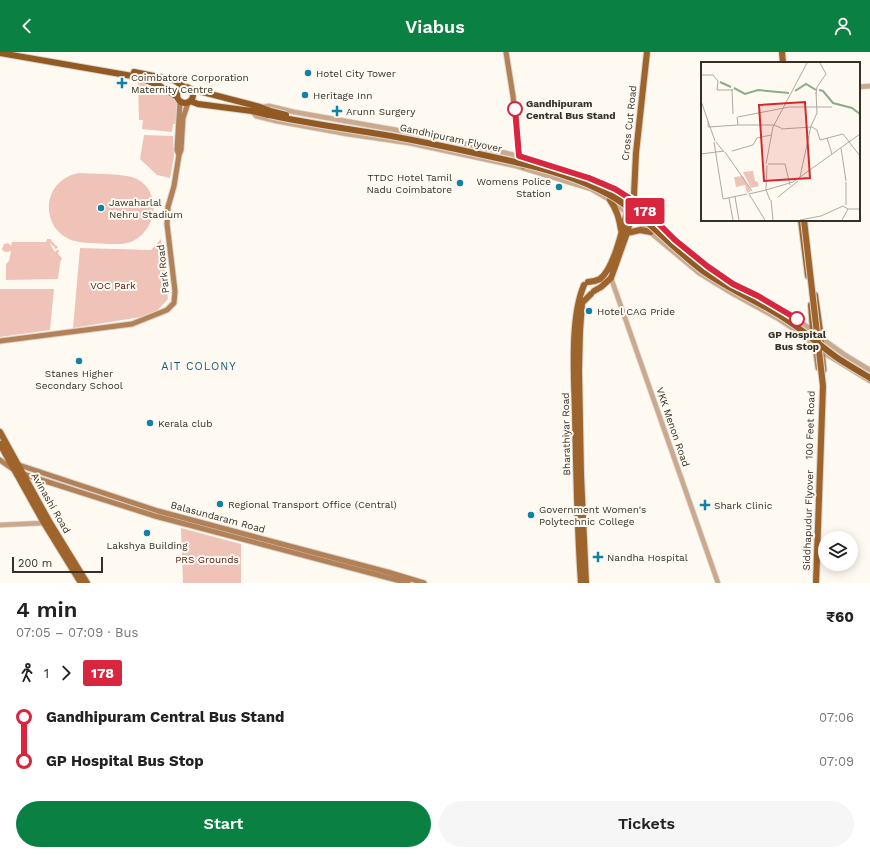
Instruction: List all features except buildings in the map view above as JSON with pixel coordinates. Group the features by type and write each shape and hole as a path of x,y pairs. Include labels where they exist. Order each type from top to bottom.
{"highway":[{"path":"0,53 129,73 174,80 184,87 191,89 193,94 189,102 179,99 160,86 129,73 16,52"},
{"path":"179,99 177,92 184,87"},
{"name":"Gandhipuram Flyover","path":"191,89 260,107 270,113 298,122 422,141 530,165 599,189 623,202 681,253 704,271 733,290 788,320 836,357 870,378"},
{"name":"Gandhipuram Flyover","path":"189,102 270,113 411,136 531,162 600,185 612,190 647,215 681,248 706,269 789,317 837,353 870,374"}],"main road":[{"path":"506,52 514,106 519,156 523,168"},
{"name":"Cross Cut Road","path":"624,233 633,199 638,123 647,52"},
{"path":"782,52 783,62"},
{"path":"785,52 786,62"},
{"path":"179,99 177,150 179,155"},
{"name":"Park Road","path":"0,341 132,324 167,310 174,303 175,290 167,224 168,207 181,150 183,118 189,102"},
{"path":"586,284 585,292 592,292 609,279 624,233 617,212 610,200"},
{"name":"100 Feet Road","path":"803,221 814,345 822,394 816,583"},
{"name":"100 Feet Road","path":"803,221 823,353 825,396 816,583"},
{"name":"Siddhapudur Flyover","path":"803,221 823,386 816,583"},
{"path":"624,233 640,230 651,232"},
{"path":"586,284 601,278 608,269 624,233"},
{"path":"586,284 594,285 592,292"},
{"name":"Bharathiyar Road","path":"581,583 574,369 575,330 578,304 586,284"},
{"name":"Bharathiyar Road","path":"586,583 581,475 579,370 582,303 592,292"},
{"name":"Avinashi Road","path":"0,432 3,444 3,455 10,462 80,583"},
{"name":"Avinashi Road","path":"3,444 18,464 87,583"},
{"name":"Balasundaram Road","path":"0,460 15,471 24,475 155,516 209,527 384,571 424,583"},
{"name":"Balasundaram Road","path":"10,462 209,527 408,583"}],"street":[{"path":"860,87 870,86"},
{"path":"260,107 269,106 294,112 457,141 519,156 589,178 615,189 633,199 707,266 733,284 782,309 821,338 870,370"},
{"path":"252,111 256,116 276,121 347,134 409,143 523,168 591,189 610,200 630,215 699,273 777,318 795,330 823,353 870,382"},
{"name":"VKK Menon Road","path":"609,279 715,583"},
{"name":"VKK Menon Road","path":"609,279 718,583"},
{"path":"0,525 44,523"}],"green space":[{"path":"138,81 177,89 179,95 177,124 173,124 172,132 142,129 143,120 139,120"},
{"path":"144,135 173,136 174,156 170,178 157,175 140,159"},
{"name":"Jawaharlal Nehru Stadium","path":"80,173 110,174 132,177 146,186 152,196 154,206 148,227 141,236 131,242 120,244 86,243 69,239 56,229 49,214 50,197 61,181 69,176"},
{"path":"47,239 51,239 57,246 58,248 55,249 51,243 50,244 55,252 59,250 58,254 62,258 58,279 6,280 6,264 9,261 11,251 6,252 2,249 4,244 8,243 11,246 12,242 46,242"},
{"name":"VOC Park","path":"161,239 168,299 153,315 73,328 80,248 151,250"},
{"path":"0,289 54,289 50,330 0,337"},
{"name":"PRS Grounds","path":"181,528 241,544 241,583 183,583"}],"bus line":[{"name":"178","path":"515,109 519,156 540,161 589,178 615,189 631,199 675,240 707,266 733,284 782,309 797,319"}],"place":[{"name":"Hotel City Tower","path":"308,73"},
{"name":"Coimbatore Corporation Maternity Centre","path":"122,83"},
{"name":"Heritage Inn","path":"305,95"},
{"name":"Gandhipuram Central Bus Stand","path":"515,109"},
{"name":"Arunn Surgery","path":"337,111"},
{"name":"TTDC Hotel Tamil Nadu Coimbatore","path":"460,183"},
{"name":"Womens Police Station","path":"559,187"},
{"name":"Jawaharlal Nehru Stadium","path":"101,208"},
{"name":"Hotel CAG Pride","path":"589,311"},
{"name":"GP Hospital Bus Stop","path":"797,319"},
{"name":"Stanes Higher Secondary School","path":"79,361"},
{"name":"Kerala club","path":"150,423"},
{"name":"Regional Transport Office (Central)","path":"220,504"},
{"name":"Shark Clinic","path":"705,505"},
{"name":"Government Women's Polytechnic College","path":"531,515"},
{"name":"Lakshya Building","path":"147,533"},
{"name":"Nandha Hospital","path":"598,557"}],"district":[{"name":"AIT COLONY","path":"199,366"}]}
